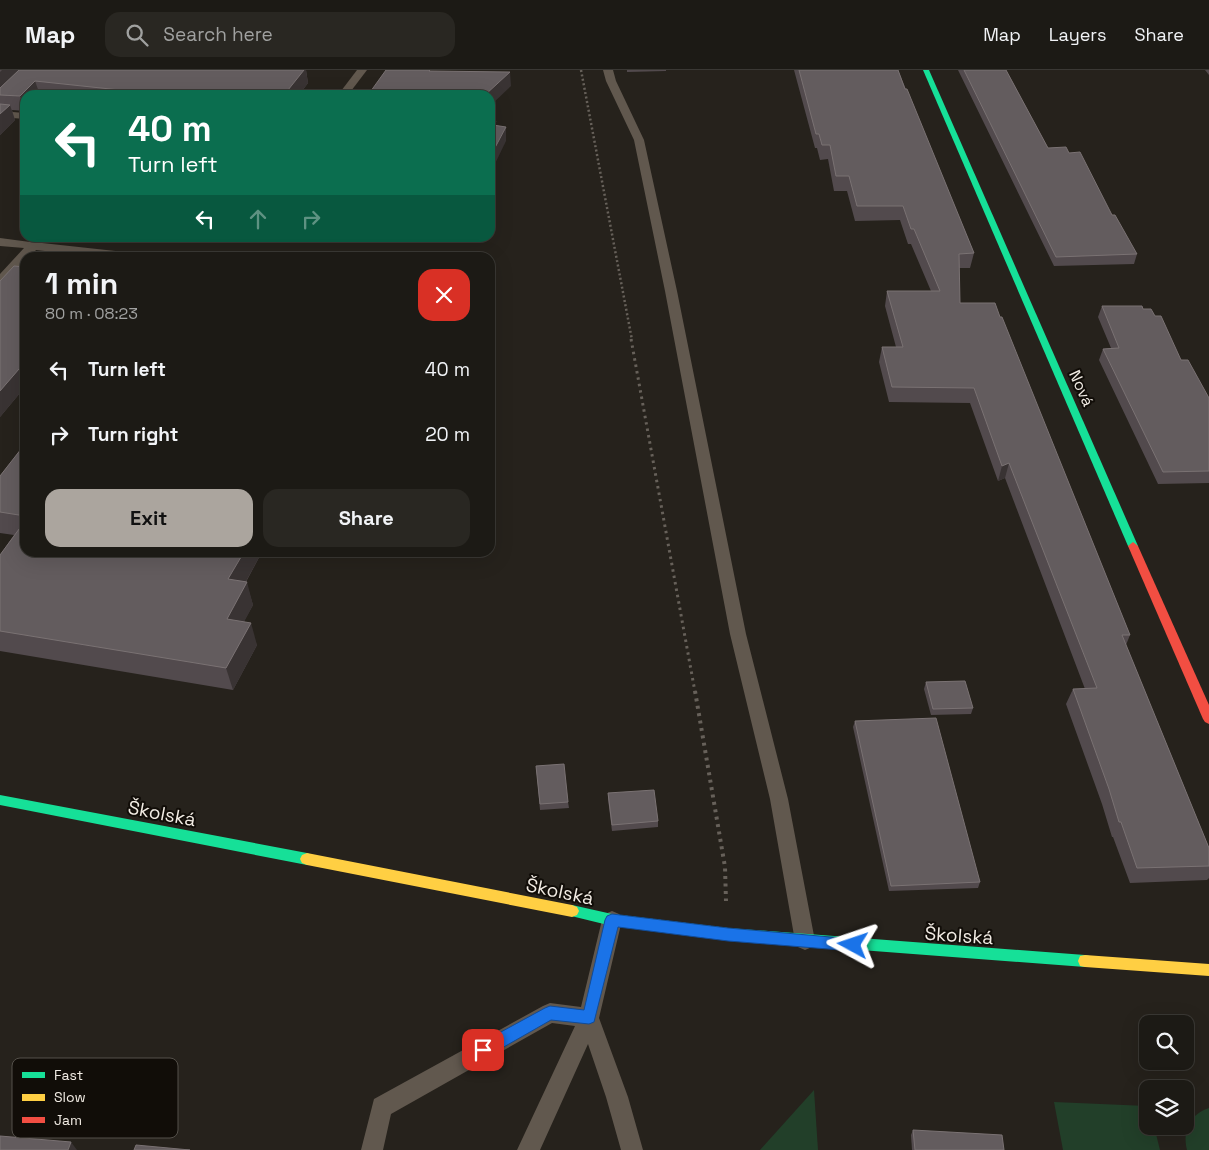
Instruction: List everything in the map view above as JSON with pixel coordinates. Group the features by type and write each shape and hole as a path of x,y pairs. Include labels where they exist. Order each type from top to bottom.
{"street":[{"name":"Nová","path":"926,70 1209,719"},
{"name":"Školská","path":"0,800 540,904 612,920 805,941 1209,970"}],"lane":[{"path":"347,90 362,70"},
{"path":"608,70 611,81 638,140 671,291 738,634 778,800 805,941"},
{"path":"0,114 20,116"},
{"path":"0,242 20,241"},
{"path":"27,252 36,242"},
{"path":"43,242 106,252"},
{"path":"0,281 20,259"},
{"path":"528,1150 589,1018 612,920"},
{"path":"372,1150 382,1107 550,1013 589,1018"},
{"path":"589,1018 617,1097 632,1150"}],"path":[{"path":"581,70 674,562 725,867 728,934"}],"green space":[{"path":"814,1090 818,1150 760,1150"},
{"path":"1054,1102 1139,1106 1139,1135 1156,1135 1160,1150 1063,1150"},
{"path":"1209,1108 1209,1150 1187,1150 1186,1135 1194,1135 1194,1117"}],"building":[{"path":"19,70 304,70 288,90 120,90 35,81 26,90 20,90 20,96 0,95 0,88"},
{"path":"386,70 510,72 490,90 372,90"},
{"path":"799,70 898,70 974,253 959,254 960,303 995,303 1000,317 1002,317 1130,635 1122,635 1209,848 1209,866 1137,868 1073,689 1097,688 1009,463 1002,466 974,388 892,387 882,347 903,347 887,291 940,291 914,229 911,229 903,206 857,206 849,176 836,176 830,145 822,145 819,134 816,134"},
{"path":"964,70 1006,70 1048,148 1066,147 1069,153 1080,152 1112,215 1115,215 1137,254 1056,257"},
{"path":"0,104 10,105 0,114"},
{"path":"495,125 506,127 495,148"},
{"path":"14,266 20,267 20,369 0,391 0,281"},
{"path":"1102,306 1142,306 1143,309 1151,309 1155,316 1161,316 1181,360 1188,360 1209,398 1209,471 1163,472 1103,349 1119,348"},
{"path":"20,450 20,515 0,512 0,476"},
{"path":"20,528 20,557 241,557 228,579 247,582 227,619 251,623 226,668 0,631 0,555"},
{"path":"965,681 973,708 933,709 926,682"},
{"path":"936,718 980,882 891,886 855,721"},
{"path":"564,764 568,802 540,804 536,766"},
{"path":"654,790 658,821 612,825 608,793"},
{"path":"913,1130 1002,1135 1004,1150 915,1150"},
{"path":"0,1136 71,1142 68,1150 0,1150"},
{"path":"136,1145 190,1150 134,1150"}],"traffic: fast":[{"path":"926,70 1133,546"},
{"path":"0,800 307,859"},
{"path":"572,911 612,920 728,934 1085,961"}],"traffic: slow":[{"path":"307,859 572,911"},
{"path":"1085,961 1209,970"}],"traffic: jam":[{"path":"1133,546 1209,719"}],"route":[{"path":"483,1050 550,1013 589,1018 612,920 728,934 853,945"}]}
